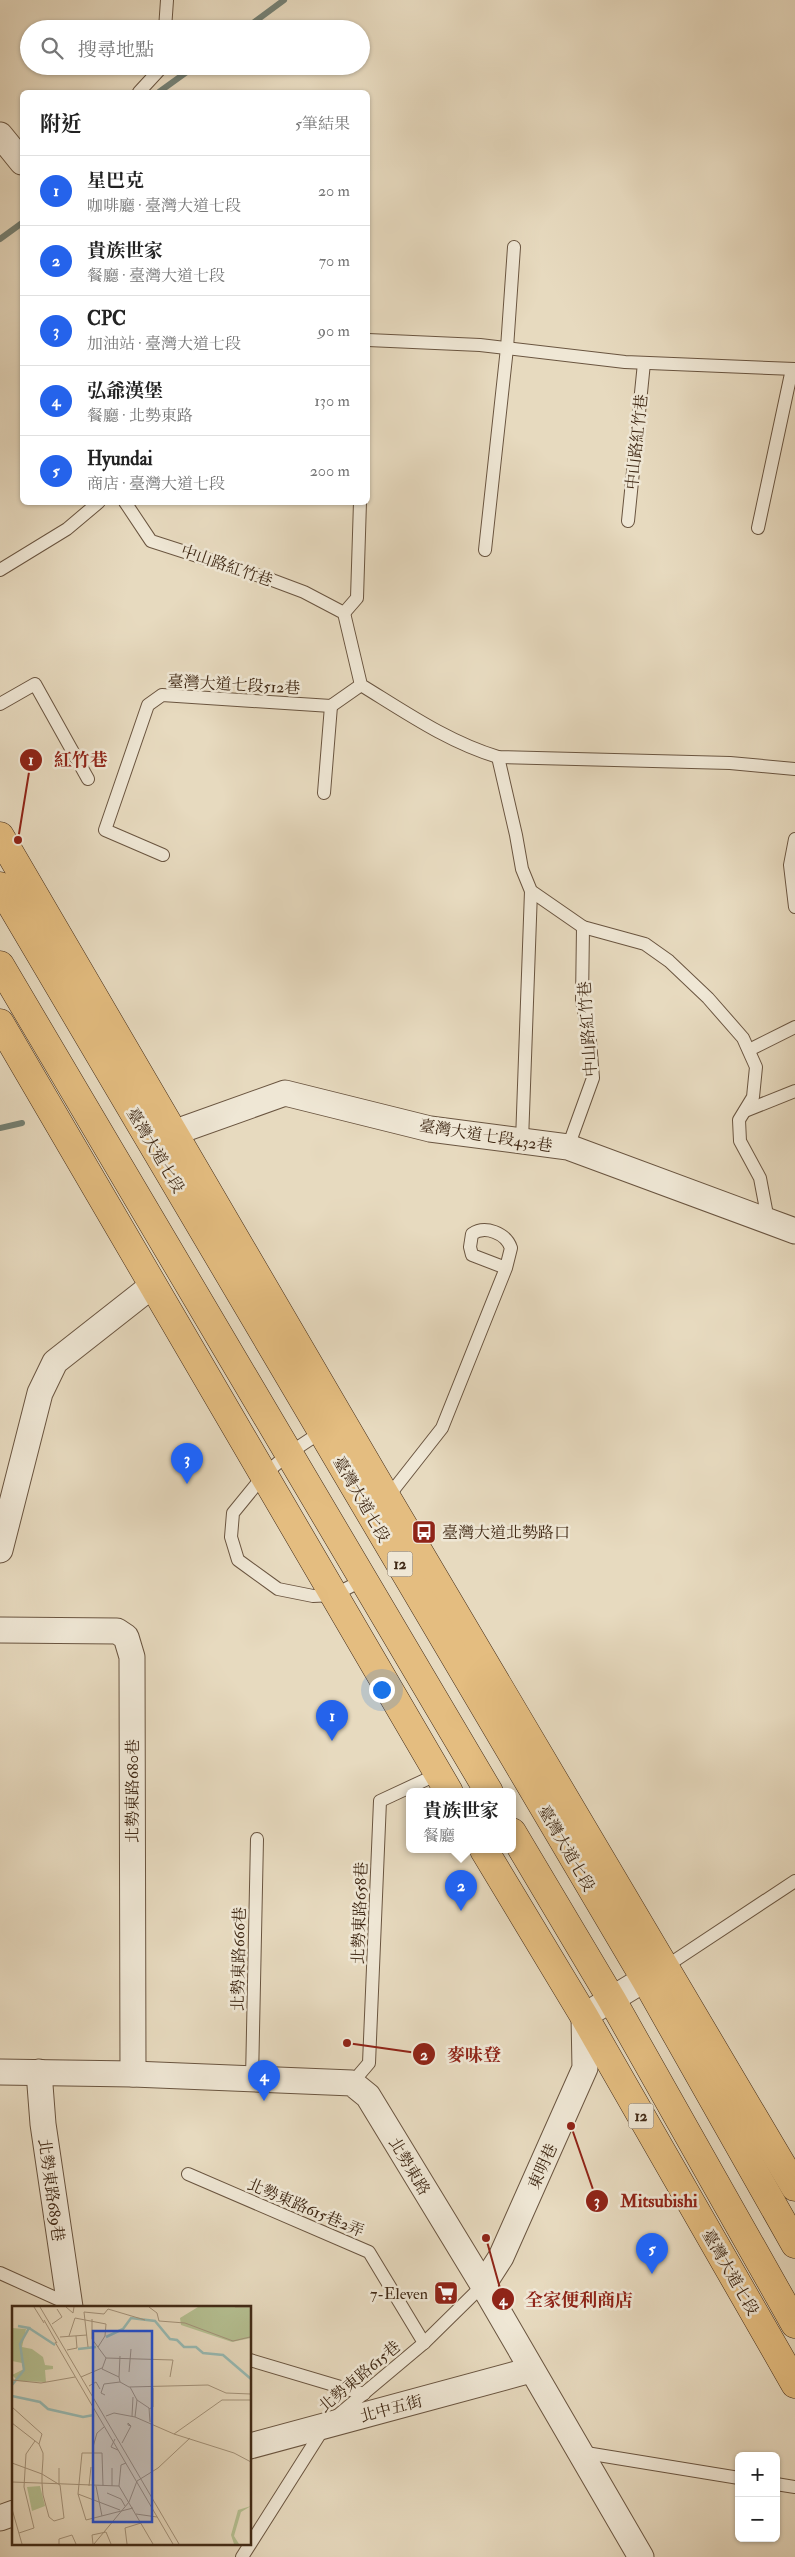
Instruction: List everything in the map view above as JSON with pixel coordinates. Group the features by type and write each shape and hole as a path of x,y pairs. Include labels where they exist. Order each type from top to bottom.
{"main road":[{"name":"臺灣大道七段","path":"0,836 173,1133 331,1425 387,1498 655,1973 795,2244"},
{"name":"臺灣大道七段","path":"0,886 331,1425 655,1973 795,2187"},
{"name":"12","path":"0,965 487,1788"},
{"path":"0,1023 444,1783"},
{"name":"臺灣大道七段","path":"516,1839 612,2000 795,2324"},
{"name":"臺灣大道七段","path":"486,1853 584,2016 795,2384"}],"street":[{"path":"0,135 20,160"},
{"name":"臺灣大道七段432巷","path":"173,1133 285,1093 430,1129 568,1148 795,1231"},
{"path":"0,1550 40,1393 55,1362 153,1285"},
{"name":"北勢東路680巷","path":"0,1630 117,1631 126,1637 130,1650 132,1657 133,2074"},
{"path":"584,2016 655,1973"},
{"name":"東明巷","path":"483,2285 501,2257 585,2068 584,2016"},
{"path":"0,2072 133,2074 352,2083"},
{"name":"北勢東路689巷","path":"40,2072 43,2124 72,2306"},
{"name":"北勢東路","path":"352,2083 368,2096 483,2285 641,2557"},
{"name":"北中五街","path":"251,2446 531,2370"}],"lane":[{"path":"166,20 167,0"},
{"path":"140,90 154,75"},
{"path":"485,550 507,348 514,247"},
{"path":"370,340 507,348 644,363 794,369 758,528"},
{"name":"中山路紅竹巷","path":"628,521 644,363"},
{"path":"0,570 67,529 95,505"},
{"name":"中山路紅竹巷","path":"127,505 150,541 272,580 304,592 344,613"},
{"path":"360,505 357,598 344,613 361,686 445,736 477,751 498,757 730,763 795,769"},
{"path":"0,704 35,684 88,779"},
{"path":"324,793 331,706 361,686"},
{"name":"臺灣大道七段512巷","path":"163,855 105,830 148,705 162,695 331,706"},
{"path":"498,757 522,869 531,891 522,1141"},
{"path":"795,839 790,865 795,907"},
{"path":"531,891 583,926 645,944 669,961 708,998 743,1038 756,1068 753,1097 739,1120 740,1142 760,1178 768,1220"},
{"name":"中山路紅竹巷","path":"568,1148 593,1078 590,1040 582,1001 583,926"},
{"path":"748,1050 795,1027"},
{"path":"745,1111 795,1091"},
{"path":"387,1498 442,1428 506,1268"},
{"path":"331,1425 288,1454 264,1475 233,1513 231,1537 238,1560 278,1589 312,1596 334,1595 362,1580"},
{"name":"北勢東路658巷","path":"426,1788 444,1783"},
{"name":"北勢東路658巷","path":"352,2083 369,2063 380,1801 406,1794"},
{"name":"北勢東路666巷","path":"252,2079 257,1839"},
{"path":"655,1973 795,1882"},
{"name":"北勢東路615巷2弄","path":"188,2174 369,2252 424,2344"},
{"path":"0,2274 72,2306"},
{"name":"北勢東路615巷","path":"251,2543 325,2426 424,2344 483,2285"},
{"path":"251,2360 364,2394"},
{"path":"580,2452 735,2477"},
{"path":"780,2485 795,2487"},
{"name":"北勢東路615巷","path":"242,2557 250,2544"}],"waterway":[{"path":"257,20 284,0"},
{"path":"162,90 183,75"},
{"path":"0,239 20,224"},
{"path":"0,1128 22,1123"}],"place":[{"name":"紅竹巷","path":"18,840"},
{"name":"CPC","path":"187,1484"},
{"name":"臺灣大道北勢路口","path":"424,1532"},
{"name":"星巴克","path":"332,1741"},
{"name":"貴族世家","path":"461,1911"},
{"name":"麥味登","path":"347,2043"},
{"name":"弘爺漢堡","path":"264,2101"},
{"name":"Mitsubishi","path":"571,2126"},
{"name":"全家便利商店","path":"486,2238"},
{"name":"Hyundai","path":"652,2274"},
{"name":"7-Eleven","path":"446,2293"}]}
